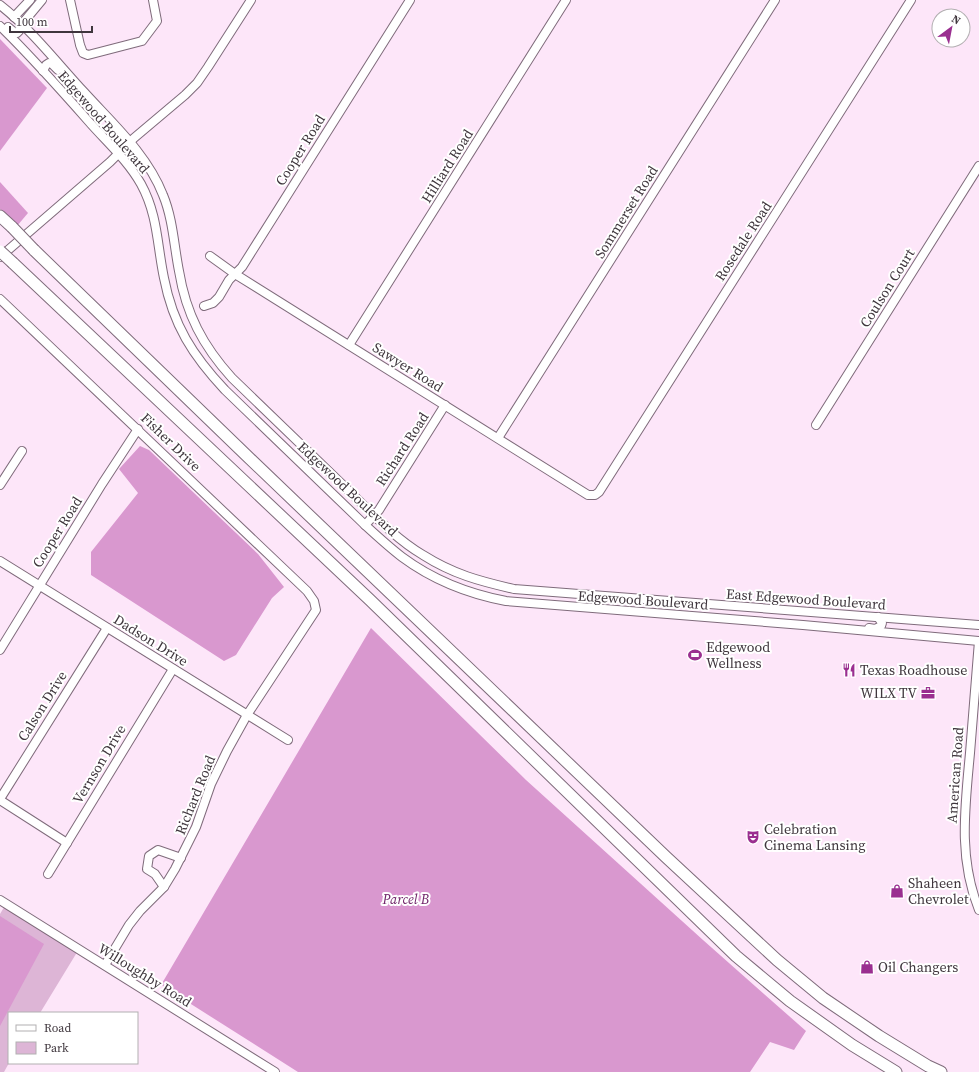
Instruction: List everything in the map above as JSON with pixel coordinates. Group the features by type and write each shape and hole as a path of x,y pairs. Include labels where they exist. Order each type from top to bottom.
{"highway":[{"path":"0,216 655,846 777,960 823,998 879,1036 928,1066 941,1072"},
{"path":"0,251 370,600 736,956 790,1001 852,1045 896,1072"}],"street":[{"path":"14,17 30,0"},
{"path":"0,20 17,33 22,24 42,0"},
{"path":"70,0 80,45 84,53 88,55 142,41 157,21 153,0"},
{"path":"0,256 110,162 197,83 251,0"},
{"name":"Cooper Road","path":"204,306 213,304 242,267 410,0"},
{"name":"Hilliard Road","path":"349,345 566,0"},
{"name":"Sommerset Road","path":"498,438 775,0"},
{"name":"Rosedale Road","path":"595,495 599,492 912,0"},
{"path":"0,5 22,24 84,92"},
{"name":"Edgewood Boulevard","path":"0,26 44,71 118,154 141,184 154,214 168,294 182,333 206,370 365,525 401,556 431,576 469,592 495,599 524,604 803,625 839,630 901,635"},
{"path":"44,71 46,65 49,63 52,64 74,87 84,92"},
{"name":"East Edgewood Boulevard","path":"84,92 145,161 164,195 171,220 178,272 188,308 195,327 217,362 374,515 404,542 422,554 459,574 482,582 514,589 979,625"},
{"name":"Coulson Court","path":"816,425 979,166"},
{"path":"154,214 160,222 164,249 166,253 169,254 174,252 176,249"},
{"name":"Sawyer Road","path":"210,256 235,274 588,495 595,495"},
{"name":"Fisher Drive","path":"0,299 308,591 314,601 316,610"},
{"name":"Richard Road","path":"365,525 378,510 445,405"},
{"name":"Cooper Road","path":"0,650 102,484 138,429"},
{"path":"0,485 22,451"},
{"name":"Dadson Drive","path":"0,561 288,740"},
{"path":"495,599 497,595 505,592 540,596 549,592"},
{"path":"552,606 558,602 594,605 598,603 600,596"},
{"path":"638,612 640,607 647,604 684,608 692,603"},
{"name":"Richard Road","path":"105,965 133,920 148,902 164,887 181,858 196,827 211,784 247,715 316,610"},
{"path":"803,625 804,621 809,618 837,619 846,615"},
{"path":"839,630 849,627 878,628 882,623 878,617"},
{"path":"967,624 958,628 905,623 902,624 899,631 901,635 979,641"},
{"name":"Calson Drive","path":"0,799 107,628"},
{"name":"American Road","path":"979,641 964,827 964,847 968,871 972,890 979,910"},
{"name":"Vernson Drive","path":"48,874 173,669"},
{"path":"0,799 67,843"},
{"path":"164,887 155,874 148,869 149,856 158,850 181,858"},
{"name":"Willoughby Road","path":"0,900 275,1072"}],"green space":[{"path":"0,39 47,88 0,151"},
{"path":"0,182 28,213 17,226 0,209"},
{"path":"140,446 149,450 258,554 284,587 272,598 236,655 224,661 91,575 91,552 138,493 119,469"},
{"name":"Parcel B","path":"371,628 526,780 806,1031 794,1050 770,1042 750,1072 298,1072 161,985"},
{"path":"6,904 79,949 41,1012 8,1012 8,1064 4,1072 0,1072 0,914"},
{"path":"0,916 44,944 0,1026"}],"place":[{"name":"Edgewood Wellness","path":"695,655"},
{"name":"Texas Roadhouse","path":"849,670"},
{"name":"WILX TV","path":"928,693"},
{"name":"Celebration Cinema Lansing","path":"753,837"},
{"name":"Shaheen Chevrolet","path":"897,891"},
{"name":"Oil Changers","path":"867,967"}]}
